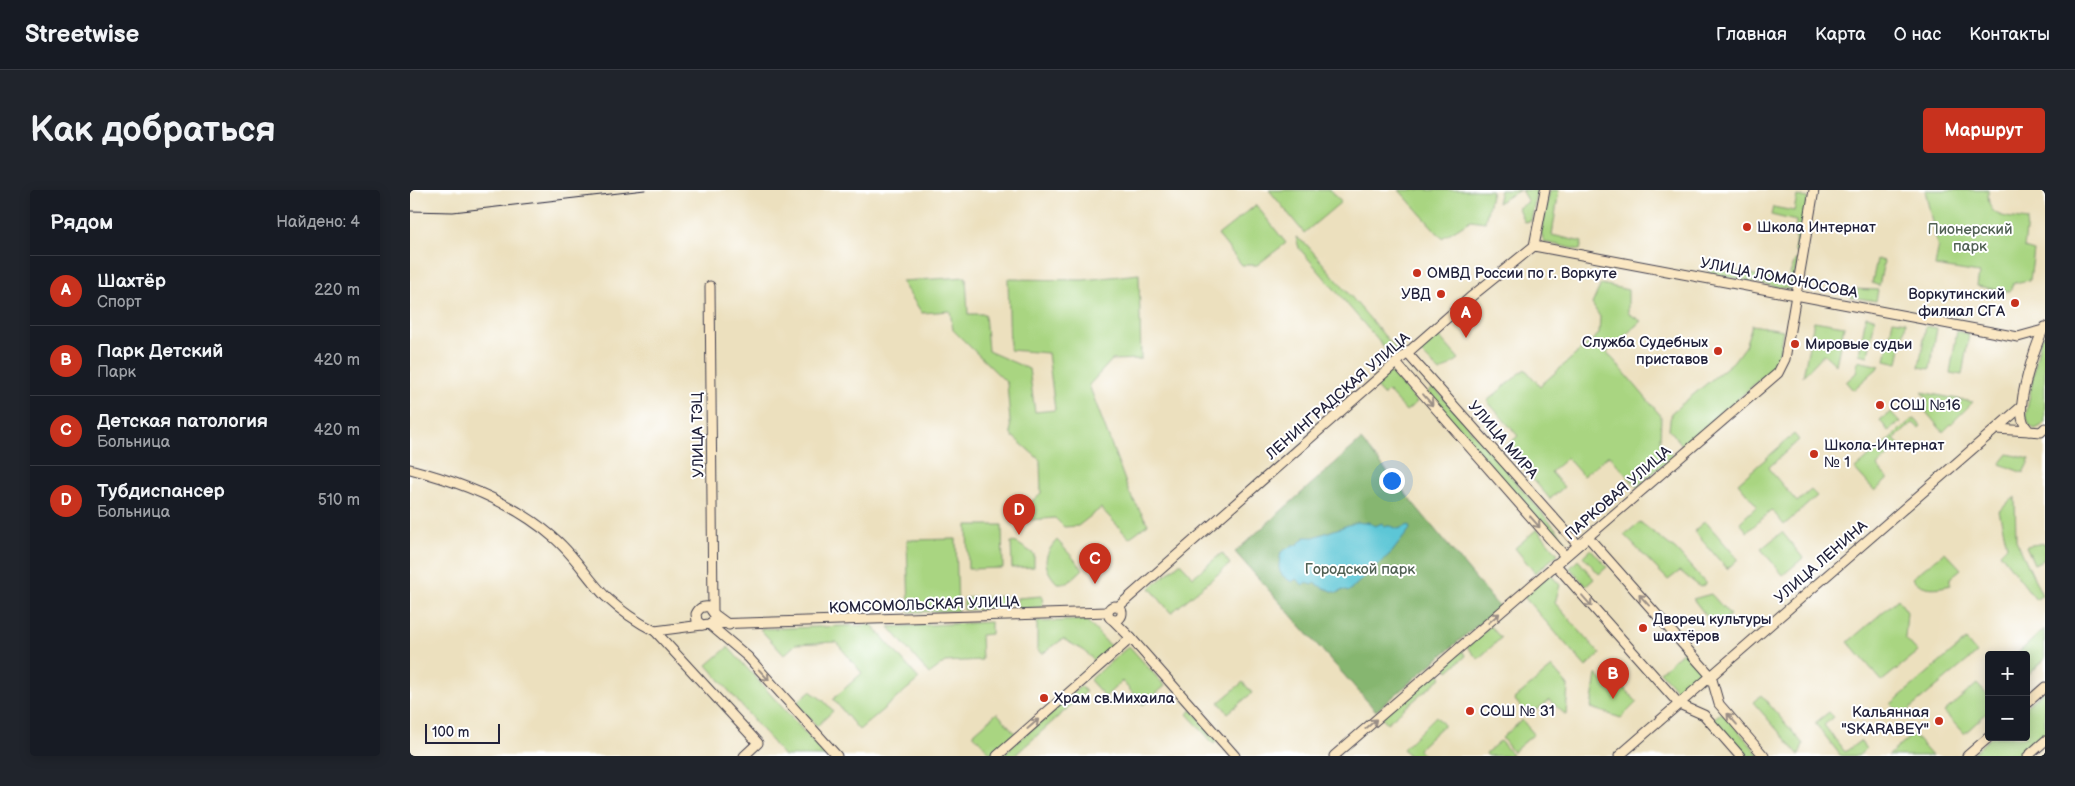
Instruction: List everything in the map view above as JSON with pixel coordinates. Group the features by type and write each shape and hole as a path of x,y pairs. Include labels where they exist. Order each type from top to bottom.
{"main road":[{"path":"1534,246 1545,190"},
{"name":"ПАРКОВАЯ УЛИЦА","path":"1334,756 1778,373 1785,359 1814,190"},
{"name":"УЛИЦА ЛОМОНОСОВА","path":"1534,246 2018,337 2044,329"},
{"name":"ЛЕНИНГРАДСКАЯ УЛИЦА","path":"1110,616 1112,606 1121,609 1407,352 1534,246"},
{"name":"УЛИЦА ТЭЦ","path":"710,286 714,612"},
{"path":"2029,431 2022,421 2021,406 2032,353 2044,329"},
{"path":"2018,337 2027,344 2032,353"},
{"name":"УЛИЦА МИРА","path":"1407,352 1578,545"},
{"name":"УЛИЦА МИРА","path":"1396,363 1565,556"},
{"name":"УЛИЦА ЛЕНИНА","path":"1619,756 2021,406"},
{"path":"1996,429 2044,431"},
{"path":"410,468 468,488 515,510 554,537 605,596 635,622 655,631 758,743 744,756"},
{"path":"1588,537 1711,676 1719,704 1764,756"},
{"path":"1555,564 1678,704 1704,715 1740,756"},
{"path":"655,631 675,628 696,614 699,608 704,606 713,583"},
{"path":"704,606 729,625"},
{"path":"1121,609 1131,638"},
{"path":"706,625 714,620 714,612"},
{"path":"696,614 697,620 730,641 784,696 837,756"},
{"path":"1110,616 1235,756"},
{"name":"КОМСОМОЛЬСКАЯ УЛИЦА","path":"675,628 741,624 1110,616"},
{"path":"730,641 730,630 741,624"},
{"path":"996,756 1131,638"},
{"path":"2030,700 2045,687"},
{"path":"1967,756 1985,740"},
{"path":"2028,756 2045,741"}],"green space":[{"path":"1269,190 1331,190 1341,202 1304,233"},
{"path":"1399,190 1492,190 1485,222 1471,220 1442,238"},
{"path":"1500,190 1520,190 1497,203"},
{"path":"1521,190 1537,190 1531,221 1524,222 1518,208 1528,202"},
{"path":"1550,190 1559,190 1552,235 1582,242 1580,250 1544,242 1541,232"},
{"name":"Пионерский парк","path":"1925,190 1988,190 1990,206 1994,211 2004,216 2027,220 2024,248 2034,251 2030,280 2014,283 2009,292 1977,286 1979,273 1935,266 1938,249"},
{"path":"1797,196 1808,198 1799,254 1795,252 1796,221 1771,215 1773,207 1794,211"},
{"path":"1256,205 1286,243 1257,265 1242,265 1218,235"},
{"path":"1296,237 1307,245 1400,354 1394,359 1299,248"},
{"path":"1877,259 1884,261 1879,286 1872,283"},
{"path":"1795,260 1798,260 1792,290 1709,273 1710,265 1787,282"},
{"path":"1139,274 1141,359 1112,360 1089,385 1130,494 1148,524 1129,538 1101,508 1078,526 1064,527 1055,518 1018,521 1018,514 1041,493 1040,460 1011,435 1007,383 953,330 950,311 922,313 901,281 966,277 968,314 985,314 988,351 1029,369 1035,412 1055,410 1048,353 1010,350 1008,279 1083,280"},
{"path":"1601,284 1628,290 1628,313 1641,321 1607,352 1661,416 1660,441 1673,456 1637,487 1609,455 1583,476 1567,458 1551,472 1564,487 1550,499 1505,447 1518,436 1487,401 1525,369 1540,386 1599,334 1600,317 1592,304"},
{"path":"1852,289 1878,290 1876,301 1851,297"},
{"path":"1866,316 1875,318 1868,356 1859,354"},
{"path":"1893,320 1906,322 1898,363 1885,360"},
{"path":"1814,321 1844,326 1836,365 1824,354 1803,376"},
{"path":"1752,325 1783,330 1777,364 1684,447 1669,429 1671,413 1733,362 1745,346"},
{"path":"1926,326 1937,328 1930,369 1919,367"},
{"path":"1957,331 1969,334 1962,375 1950,373"},
{"path":"1437,334 1459,359 1440,372 1419,351"},
{"path":"2045,334 2045,422 2035,429 2030,426 2026,415 2040,340"},
{"path":"1858,361 1880,366 1853,390 1846,382 1856,373"},
{"path":"1390,372 1417,402 1406,411 1388,391 1383,395 1375,386"},
{"path":"1434,387 1567,542 1561,547 1427,393"},
{"path":"1921,392 1973,402 1943,432 1926,412 1928,400"},
{"path":"1891,412 1900,422 1888,431 1880,420"},
{"path":"1915,419 1921,426 1919,428 1913,423 1894,439 1900,446 1877,466 1888,479 1875,491 1855,469 1911,420"},
{"path":"1794,434 1799,440 1768,468 1797,502 1811,490 1817,496 1784,525 1772,510 1747,532 1740,522 1757,506 1738,483"},
{"name":"Городской парк","path":"1361,440 1499,607 1376,711 1235,552"},
{"path":"2008,454 2030,459 2023,473 2000,464"},
{"path":"2015,497 2016,540 2042,595 2036,600 2000,553 2007,546 1999,511"},
{"path":"1705,521 1738,559 1727,569 1694,531"},
{"path":"1640,522 1676,550 1706,584 1700,587 1680,571 1668,580 1624,535"},
{"path":"967,525 1002,525 1003,568 968,569"},
{"path":"1537,529 1558,554 1535,573 1515,548"},
{"path":"1782,532 1803,558 1783,575 1761,549"},
{"path":"956,539 958,611 909,612 907,540"},
{"path":"1057,540 1083,569 1068,583 1057,583 1047,566 1047,556 1052,545"},
{"path":"1011,542 1017,543 1034,554 1034,567 1012,568"},
{"path":"2045,543 2045,559 2034,564 2026,546"},
{"path":"1591,549 1607,567 1599,574 1583,556"},
{"path":"1945,552 1961,569 1950,578 1950,585 1930,588 1920,585 1912,578"},
{"path":"1222,553 1230,564 1171,613 1150,588 1180,563 1193,577"},
{"path":"1578,560 1594,579 1586,586 1570,568"},
{"path":"1550,574 1560,585 1555,603 1600,654 1586,667 1524,597"},
{"path":"1711,594 1730,615 1715,627 1693,599"},
{"path":"1009,596 1009,608 964,610 964,598"},
{"path":"1042,596 1043,607 1018,609 1017,598"},
{"path":"1898,599 1907,612 1905,638 1918,652 1882,681 1848,642"},
{"path":"1086,620 1113,649 1097,664 1085,651 1063,639 1042,654 1037,650 1037,622"},
{"path":"991,622 991,634 981,635 982,660 945,662 929,674 889,627"},
{"path":"872,625 919,679 859,730 833,699 862,673 836,642 796,644 784,655 760,629"},
{"path":"1490,626 1501,638 1478,659 1467,647"},
{"path":"2044,629 2045,659 2030,673 2030,651 2020,651"},
{"path":"1966,640 1977,653 1901,716 1891,704"},
{"path":"1129,646 1165,686 1143,705 1122,681 1105,697 1090,680"},
{"path":"728,647 826,756 784,756 707,665"},
{"path":"1461,650 1466,656 1448,671 1443,665"},
{"path":"1685,650 1704,672 1679,693 1660,672"},
{"path":"1552,667 1568,686 1566,715 1549,700 1529,716 1514,699"},
{"path":"1437,671 1442,677 1387,723 1382,717"},
{"path":"1596,674 1614,695 1623,687 1637,702 1621,718 1591,708"},
{"path":"1243,682 1252,693 1228,713 1219,702"},
{"path":"1977,684 1985,693 1985,715 1964,734 1944,712"},
{"path":"1081,686 1086,692 1014,756 1001,756"},
{"path":"2045,690 2045,738 2024,756 1970,756 1987,741 2030,741 2030,703"},
{"path":"810,691 823,700 833,711 817,726 796,703"},
{"path":"1761,695 1803,744 1799,755 1753,702"},
{"path":"1192,710 1218,740 1214,744 1187,714"},
{"path":"1722,712 1760,756 1744,756 1712,720"},
{"path":"1829,712 1834,717 1824,725 1845,752 1860,741 1866,749 1858,756 1841,756 1815,723"},
{"path":"997,713 1015,733 991,754 973,734"},
{"path":"1436,716 1444,725 1418,749 1424,756 1409,756 1403,749"},
{"path":"1522,720 1534,734 1513,752 1502,738"},
{"path":"1913,734 1932,756 1888,756"},
{"path":"1500,741 1512,754 1509,756 1488,756 1486,753"}],"water":[{"path":"1357,522 1368,522 1375,526 1382,523 1384,526 1398,529 1409,525 1410,529 1392,552 1348,592 1343,590 1337,593 1314,583 1312,585 1306,582 1303,585 1296,579 1292,582 1283,576 1279,570 1281,552 1293,545 1297,545 1305,537 1314,537"}],"railway":[{"path":"410,211 453,212 645,190"}],"place":[{"name":"Школа Интернат","path":"1747,227"},
{"name":"ОМВД России по г. Воркуте","path":"1417,273"},
{"name":"УВД","path":"1441,294"},
{"name":"Воркутинский филиал СГА","path":"2015,303"},
{"name":"Шахтёр","path":"1466,338"},
{"name":"Мировые судьи","path":"1795,344"},
{"name":"Служба Судебных приставов","path":"1718,351"},
{"name":"СОШ №16","path":"1880,405"},
{"name":"Школа-Интернат № 1","path":"1814,454"},
{"name":"Тубдиспансер","path":"1019,535"},
{"name":"Детская патология","path":"1095,584"},
{"name":"Дворец культуры шахтёров","path":"1643,628"},
{"name":"Храм св.Михаила","path":"1044,698"},
{"name":"Парк Детский","path":"1613,699"},
{"name":"СОШ № 31","path":"1470,711"},
{"name":"Кальянная \"SKARABEY\"","path":"1939,721"}]}
